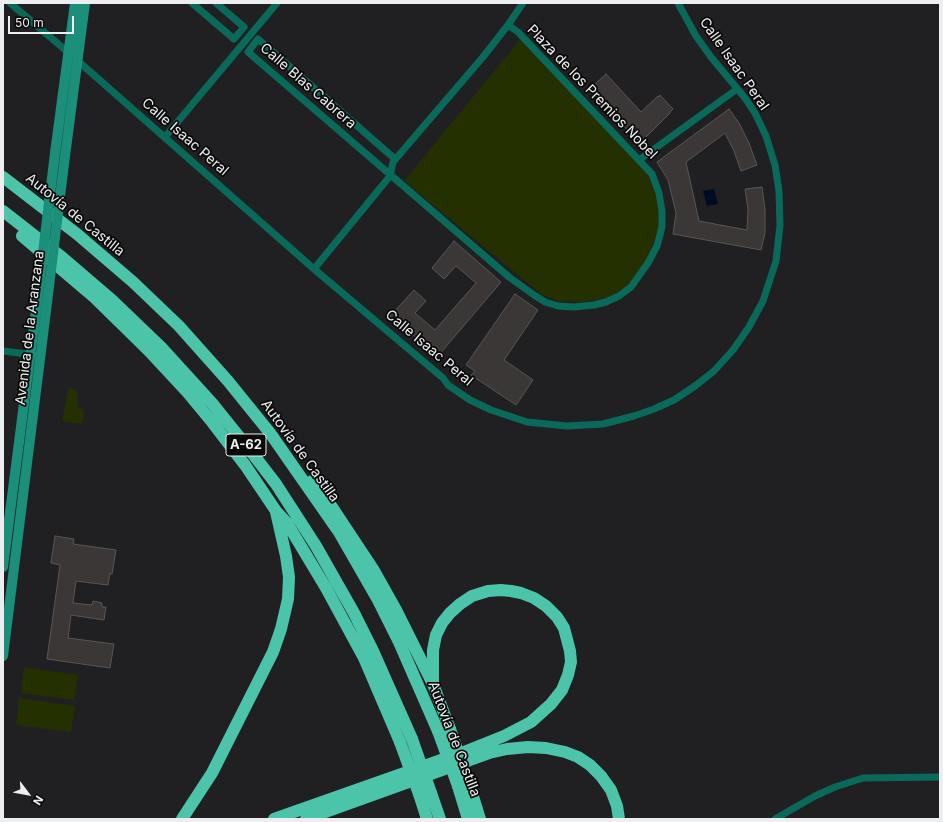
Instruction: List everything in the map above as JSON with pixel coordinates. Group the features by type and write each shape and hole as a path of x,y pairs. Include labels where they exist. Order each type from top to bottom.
{"highway":[{"name":"Autovía de Castilla","path":"3,177 77,234 133,282 179,326 228,380 270,433 339,532 378,600 444,730 464,786 468,819"},
{"name":"A-62","path":"3,211 63,258 112,300 161,348 212,403 276,484 316,546 350,606 373,651 406,740 431,793 440,819"},
{"path":"3,220 95,298 149,351 212,422 287,524 330,595 406,740 419,794 427,819"},
{"path":"270,433 326,498 339,517 384,590 433,684"},
{"path":"182,819 212,773 273,652 281,629 288,599 289,577 276,511"},
{"path":"274,819 464,752 504,736 531,722 551,704 562,690 571,662 570,651 564,628 557,617 546,606 534,598 521,593 501,590 488,591 472,596 460,604 442,622 436,635 433,650 433,684 444,730"},
{"path":"306,819 489,753 507,749 528,747 546,748 565,752 590,764 601,776 610,790 617,806 619,819"},
{"path":"464,786 480,819"}],"street":[{"path":"10,3 69,53"},
{"name":"Avenida de la Aranzana","path":"3,567 6,524 30,355 41,310 60,155 75,3"},
{"name":"Avenida de la Aranzana","path":"60,155 78,61 85,3"},
{"path":"192,3 234,39 244,27 216,3"},
{"path":"165,137 277,3"},
{"path":"314,269 390,176 395,159 483,57 523,3"},
{"name":"Calle Isaac Peral","path":"78,61 314,269 439,374 448,385 470,400 491,410 527,422 567,426 603,424 634,416 674,400 714,371 733,350 749,327 768,288 776,261 780,225 779,191 775,165 766,136 755,113 696,36 678,3"},
{"name":"Plaza de los Premios Nobel","path":"390,176 523,288 545,302 558,306 574,307 606,302 619,296 631,287 640,276 657,246 662,228 662,211 659,193 652,174 518,32 508,25"},
{"name":"Calle Blas Cabrera","path":"390,176 248,52 258,40 395,159"},
{"path":"639,160 738,89"},
{"name":"Avenida de la Aranzana","path":"3,656 41,356 41,310"},
{"path":"3,351 41,356"},
{"path":"775,819 815,796 835,787 863,778 940,777"}],"green space":[{"path":"522,37 648,175 654,190 657,201 659,226 647,259 634,279 610,297 577,302 557,301 541,294 404,181"},
{"path":"68,388 77,390 78,407 83,410 84,416 81,424 62,421"},
{"path":"24,667 78,675 74,700 21,693"},
{"path":"19,698 75,706 71,732 16,725"}],"water":[{"path":"714,189 718,204 707,206 703,191"}],"building":[{"path":"606,74 641,112 660,95 673,109 644,139 640,141 638,139 637,140 592,90 594,85"},
{"path":"729,109 739,123 749,143 757,165 741,171 734,151 725,133 686,162 699,221 747,230 748,209 745,189 762,187 765,209 765,233 761,250 673,234 676,213 668,180 657,162"},
{"path":"454,241 501,282 438,356 390,316 414,290 426,301 415,313 435,330 476,283 456,266 444,279 432,268"},
{"path":"515,294 538,310 504,360 533,380 516,405 471,375 475,371 466,365"},
{"path":"55,536 74,539 73,544 116,550 112,574 110,573 108,585 76,581 73,603 92,605 93,601 102,603 102,607 106,607 104,620 71,615 68,638 114,644 110,668 47,659 60,565 51,563"}]}
